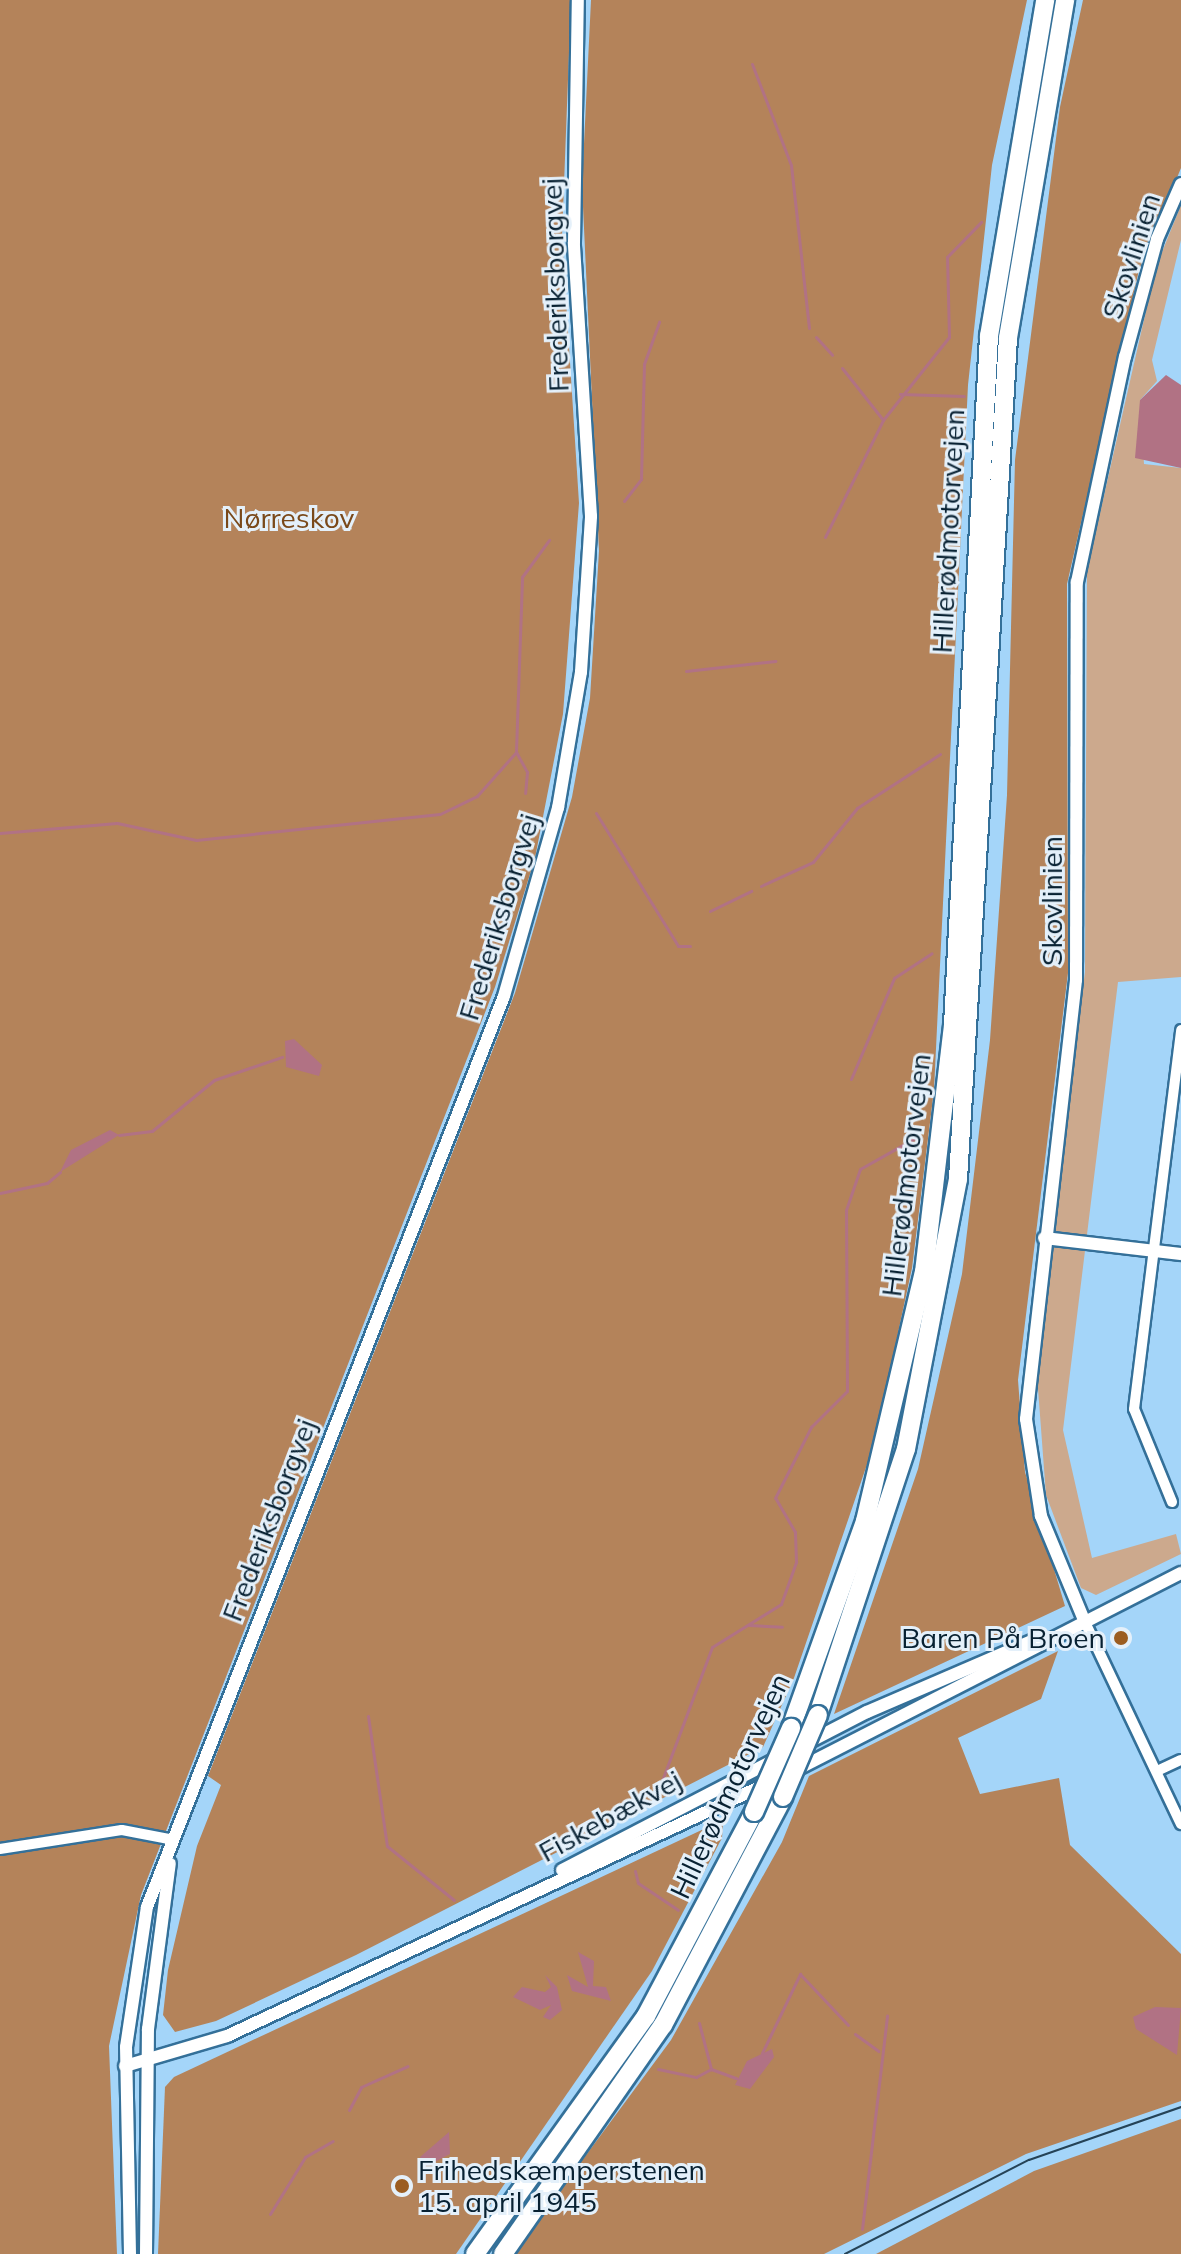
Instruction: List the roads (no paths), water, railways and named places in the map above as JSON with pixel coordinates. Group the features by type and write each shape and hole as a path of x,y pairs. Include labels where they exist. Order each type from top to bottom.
{"highway":[{"name":"Hillerødmotorvejen","path":"475,2254 646,2016 754,1812 791,1728 865,1521 926,1257 953,1025 989,336 1045,0"},
{"name":"Hillerødmotorvejen","path":"503,2254 663,2025 783,1797 818,1715 906,1449 958,1179 1008,338 1065,0"}],"street":[{"name":"Frederiksborgvej","path":"130,2254 125,2066 147,1907 504,996 558,808 581,672 591,516 574,243 578,0"},
{"name":"Skovlinien","path":"1084,1620 1041,1516 1028,1445 1028,1364 1076,980 1079,554 1148,268 1181,184"},
{"path":"1172,1502 1134,1420 1152,1250 1181,1030"},
{"path":"1044,1238 1181,1254"},
{"name":"Fiskebækvej","path":"125,2066 146,2064 227,2036 525,1892 695,1820 1181,1573"},
{"path":"1084,1620 1181,1824"},
{"name":"Fiskebækvej","path":"525,1892 663,1812 867,1712 1070,1627"},
{"path":"1157,1771 1181,1760"},
{"path":"0,1849 122,1830 174,1840"},
{"name":"Frederiksborgvej","path":"146,2254 146,2064 174,1840"}],"waterway":[{"path":"752,64 791,165 809,328"},
{"path":"825,537 883,420 949,337 947,257 981,222"},
{"path":"624,501 641,479 644,364 659,322"},
{"path":"816,337 832,355"},
{"path":"842,368 883,420"},
{"path":"900,394 964,396"},
{"path":"516,751 522,577 549,540"},
{"path":"686,671 775,661"},
{"path":"0,833 117,823 196,840 440,814 477,796 516,752 527,772 525,793"},
{"path":"761,886 813,862 857,808 940,754"},
{"path":"596,813 678,946 690,946"},
{"path":"710,911 751,891"},
{"path":"851,1079 894,978 932,953"},
{"path":"119,1135 152,1131 214,1080 282,1057"},
{"path":"657,1794 712,1647 781,1604 796,1562 795,1532 775,1498 811,1427 847,1391 846,1210 860,1169 915,1138"},
{"path":"0,1193 47,1183 60,1172"},
{"path":"749,1625 782,1627"},
{"path":"368,1716 387,1846 454,1900"},
{"path":"635,1871 638,1883 678,1910"},
{"path":"762,2053 800,1974 848,2025"},
{"path":"862,2229 887,2015"},
{"path":"699,2023 711,2069 736,2078"},
{"path":"855,2034 878,2051"},
{"path":"349,2110 361,2087 408,2066"},
{"path":"658,2069 696,2077 711,2069"},
{"path":"270,2214 305,2157 333,2141"}],"tram line":[{"path":"845,2254 1029,2160 1181,2107"}],"place":[{"name":"Baren På Broen","path":"1121,1638"},
{"name":"Frihedskæmperstenen 15. april 1945","path":"402,2186"}],"park label":[{"name":"Nørreskov","path":"289,518"}]}
